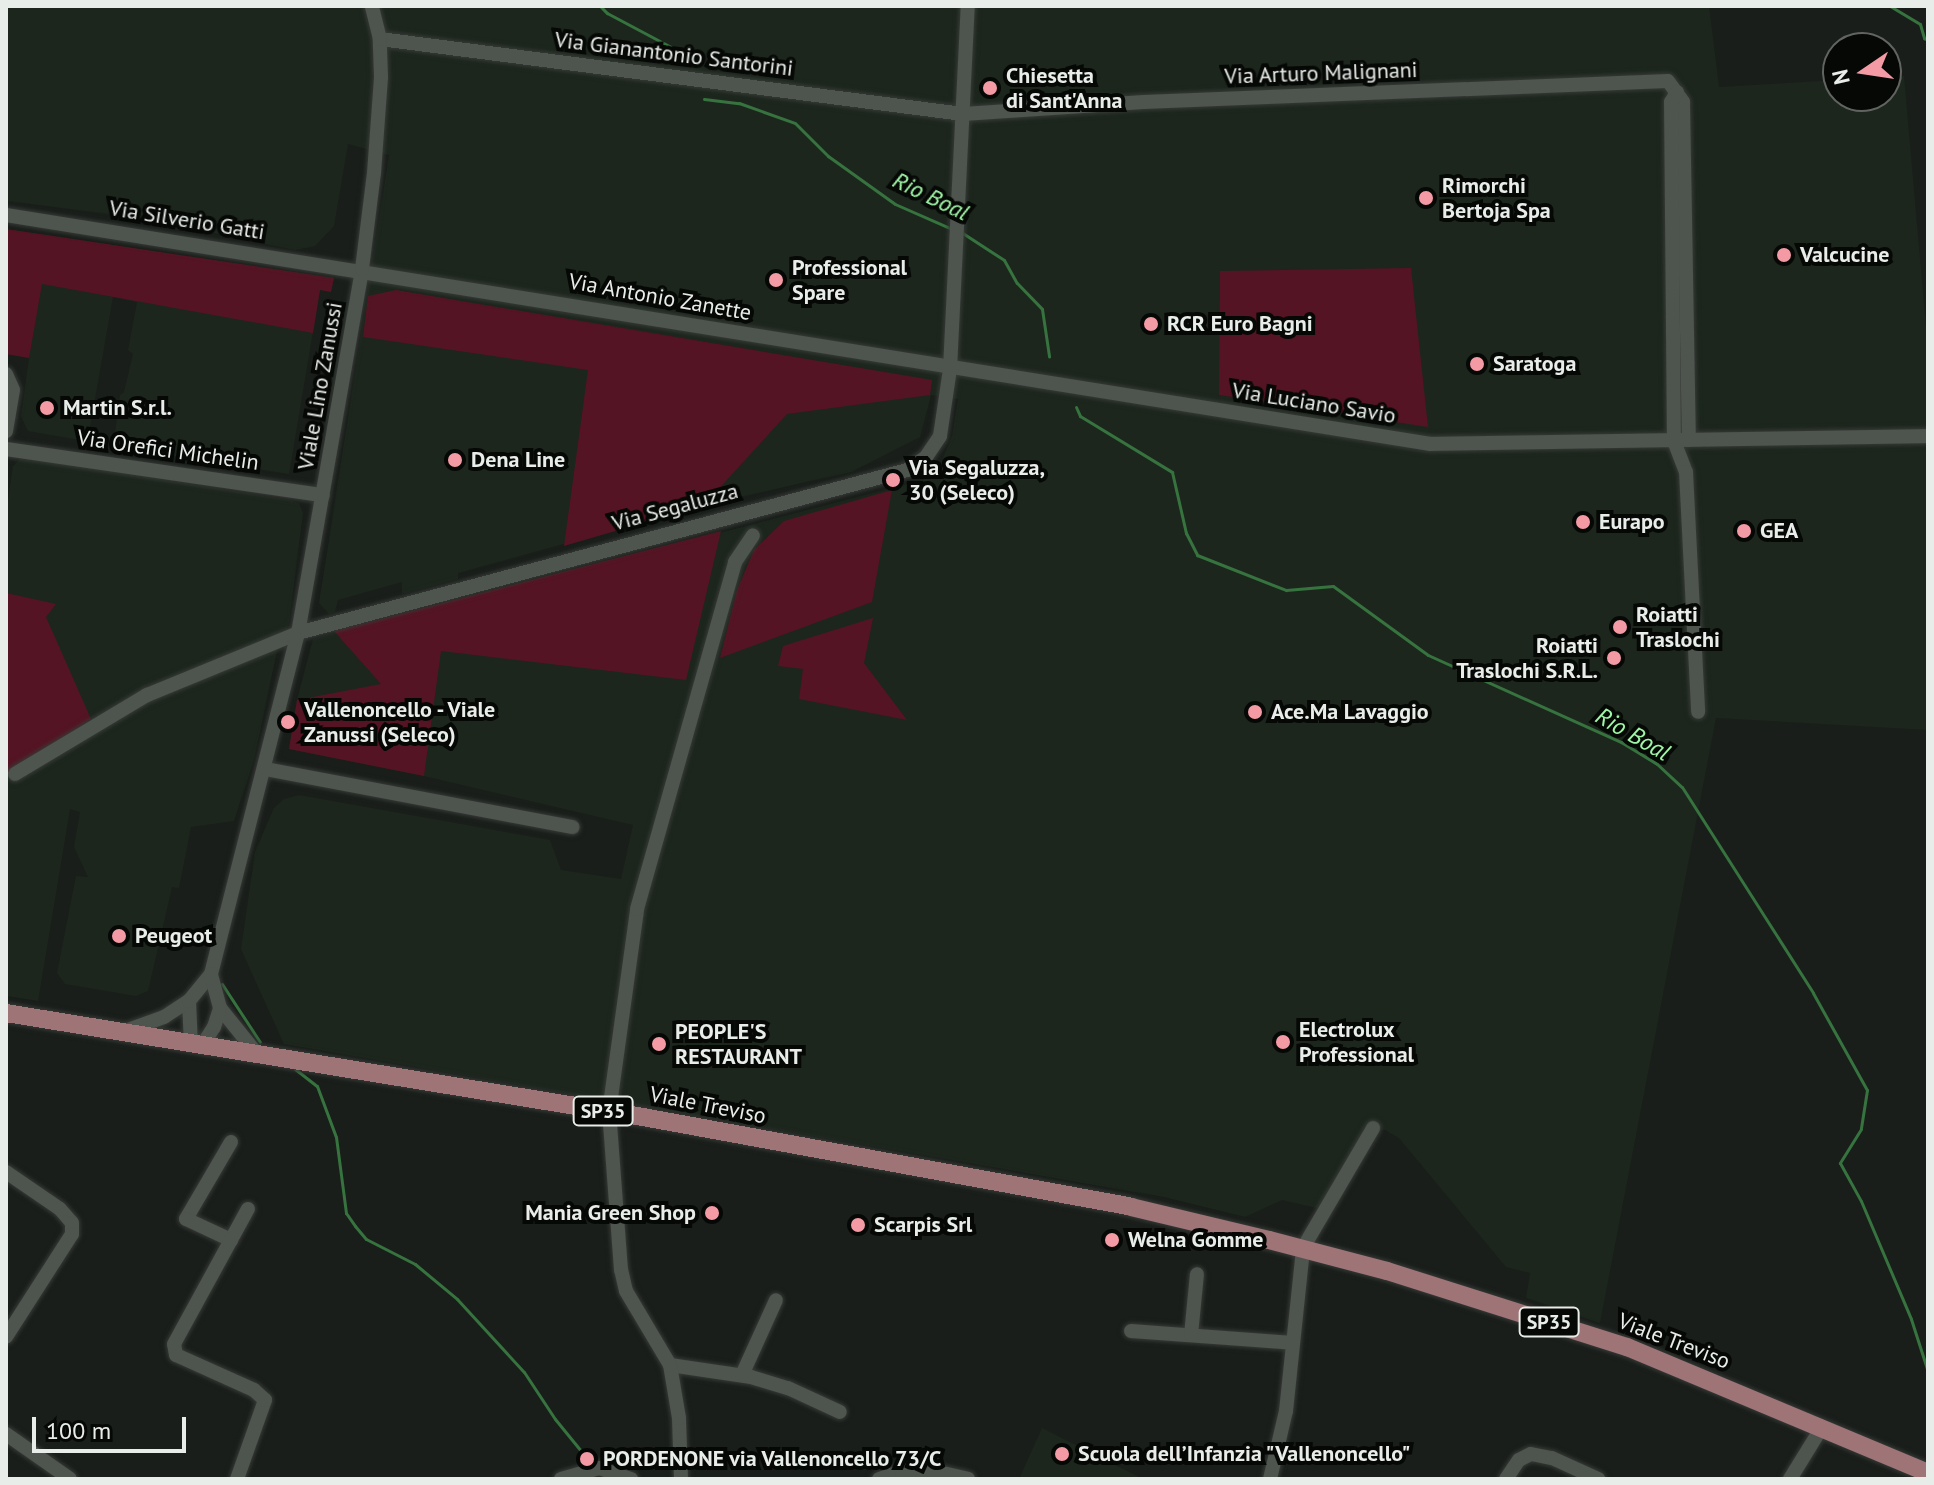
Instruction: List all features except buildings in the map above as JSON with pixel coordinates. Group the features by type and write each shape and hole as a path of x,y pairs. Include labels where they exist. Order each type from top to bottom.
{"main road":[{"name":"Viale Treviso","path":"6,1013 609,1112 1131,1207 1303,1248 1627,1347 1926,1472"}],"street":[{"name":"Viale Lino Zanussi","path":"120,1033 164,1017 189,1001 211,974 265,769 298,633 362,269 374,173 381,77 380,39 372,6"},
{"name":"Via Segaluzza","path":"15,774 147,695 298,633 907,470 926,457 940,436 950,369 968,6"},
{"name":"Via Gianantonio Santorini","path":"380,39 963,114"},
{"name":"Via Arturo Malignani","path":"963,114 1144,102 1668,81 1677,92"},
{"path":"1686,472 1674,441 1671,102 1677,92 1683,102 1693,440 1686,472 1698,712"},
{"name":"Via Silverio Gatti","path":"6,215 362,269"},
{"name":"Via Antonio Zanette","path":"362,269 950,369"},
{"name":"Via Luciano Savio","path":"950,369 1431,444 1921,436 1928,428"},
{"path":"6,374 13,390 6,431"},
{"name":"Via Orefici Michelin","path":"6,449 323,495"},
{"path":"681,1479 679,1418 670,1365 626,1291 617,1247 609,1112 637,909 735,562 753,535"},
{"path":"265,769 573,827"},
{"name":"Viale Lino Zanussi","path":"211,974 220,1008 233,1030 259,1056"},
{"path":"189,1001 196,1046"},
{"path":"196,1046 214,1027 220,1008"},
{"path":"1270,1479 1286,1411 1303,1248 1373,1128"},
{"path":"231,1142 186,1219 231,1240"},
{"path":"6,1172 60,1209 72,1223 72,1234 6,1337"},
{"path":"237,1479 265,1400 254,1390 176,1355 174,1344 248,1209"},
{"path":"1191,1335 1197,1274"},
{"path":"742,1375 776,1300"},
{"path":"1131,1331 1293,1343"},
{"path":"670,1365 742,1375 788,1388 840,1412"},
{"path":"1790,1479 1822,1427"},
{"path":"6,1434 68,1479"},
{"path":"1506,1479 1519,1460 1531,1454 1552,1458 1598,1479"},
{"path":"561,1479 599,1468 631,1479"},
{"path":"879,1479 902,1471 930,1470 968,1479"}],"shaded area":[{"path":"6,6 1709,6 1719,87 1822,81 1822,112 1902,112 1904,76 1928,350 1928,730 1716,718 1600,1323 1526,1298 1530,1273 1506,1267 1399,1138 1385,1130 1365,1127 1321,1209 1282,1200 1245,1217 1164,1197 284,1044 241,949 255,852 274,808 284,799 299,795 550,840 561,870 621,879 633,825 424,776 289,749 297,700 313,639 923,480 938,470 952,436 958,399 931,395 920,437 851,472 704,505 458,573 458,579 402,594 402,582 338,600 335,612 329,614 319,603 389,155 348,144 334,226 315,246 295,250 142,218 6,201"},
{"path":"6,229 334,278 331,292 320,290 289,474 122,448 116,441 115,433 120,395 124,392 133,354 128,350 137,302 113,297 88,438 80,440 28,431 21,416 29,358 6,354"},
{"path":"6,229 334,278 331,292 320,290 313,333 42,284 29,358 6,354"},
{"path":"1411,268 1428,427 1219,395 1220,271"},
{"path":"396,290 932,380 930,395 787,414 704,505 564,546 588,370 363,337 368,296"},
{"path":"20,459 288,500 299,503 303,513 289,623 277,651 254,760 234,821 191,827 179,888 172,887 148,991 136,996 65,984 57,973 76,876 88,877 74,847 80,812 70,809 38,1001 6,996 6,514 13,466"},
{"path":"892,490 872,602 720,658 737,590 754,550 784,521"},
{"path":"721,531 686,680 441,651 424,776 289,749 297,700 381,684 334,631"},
{"path":"6,593 56,604 46,617 91,719 7,774"},
{"path":"873,618 864,663 907,720 799,699 803,669 778,666 783,646"},
{"name":"Scuola dell’Infanzia \"Vallenoncello\"","path":"1042,1428 1143,1479 1019,1479"}],"waterway":[{"name":"Rio Boal","path":"600,6 607,13 701,63"},
{"path":"1890,6 1920,24 1924,38 1928,40"},
{"name":"Rio Boal","path":"704,99 739,103 795,123 828,156 895,204 950,228"},
{"name":"Rio Boal","path":"961,232 1004,260 1017,283 1042,309 1049,356"},
{"name":"Rio Boal","path":"1076,407 1080,416 1172,472 1186,533 1197,555 1286,590 1333,586 1428,655 1621,742 1657,764 1682,787 1813,993 1867,1090 1861,1129 1840,1163 1861,1201 1911,1319 1928,1372"},
{"path":"222,984 260,1042"},
{"path":"295,1069 317,1086 336,1137 346,1213 355,1226 366,1239 415,1264 457,1299 524,1372 555,1419 586,1457"}],"place":[{"name":"Chiesetta di Sant'Anna","path":"990,88"},
{"name":"Rimorchi Bertoja Spa","path":"1426,198"},
{"name":"Valcucine","path":"1784,255"},
{"name":"Professional Spare","path":"776,280"},
{"name":"RCR Euro Bagni","path":"1151,324"},
{"name":"Saratoga","path":"1477,364"},
{"name":"Martin S.r.l.","path":"47,408"},
{"name":"Dena Line","path":"455,460"},
{"name":"Via Segaluzza, 30 (Seleco)","path":"893,480"},
{"name":"Eurapo","path":"1583,522"},
{"name":"GEA","path":"1744,531"},
{"name":"Roiatti Traslochi","path":"1620,627"},
{"name":"Roiatti Traslochi S.R.L.","path":"1614,658"},
{"name":"Ace.Ma Lavaggio","path":"1255,712"},
{"name":"Vallenoncello - Viale Zanussi (Seleco)","path":"288,722"},
{"name":"Peugeot","path":"119,936"},
{"name":"Electrolux Professional","path":"1283,1042"},
{"name":"PEOPLE'S RESTAURANT","path":"659,1044"},
{"name":"Mania Green Shop","path":"712,1213"},
{"name":"Scarpis Srl","path":"858,1225"},
{"name":"Welna Gomme","path":"1112,1240"},
{"name":"Scuola dell’Infanzia \"Vallenoncello\"","path":"1062,1454"},
{"name":"PORDENONE via Vallenoncello 73/C","path":"587,1459"}]}
